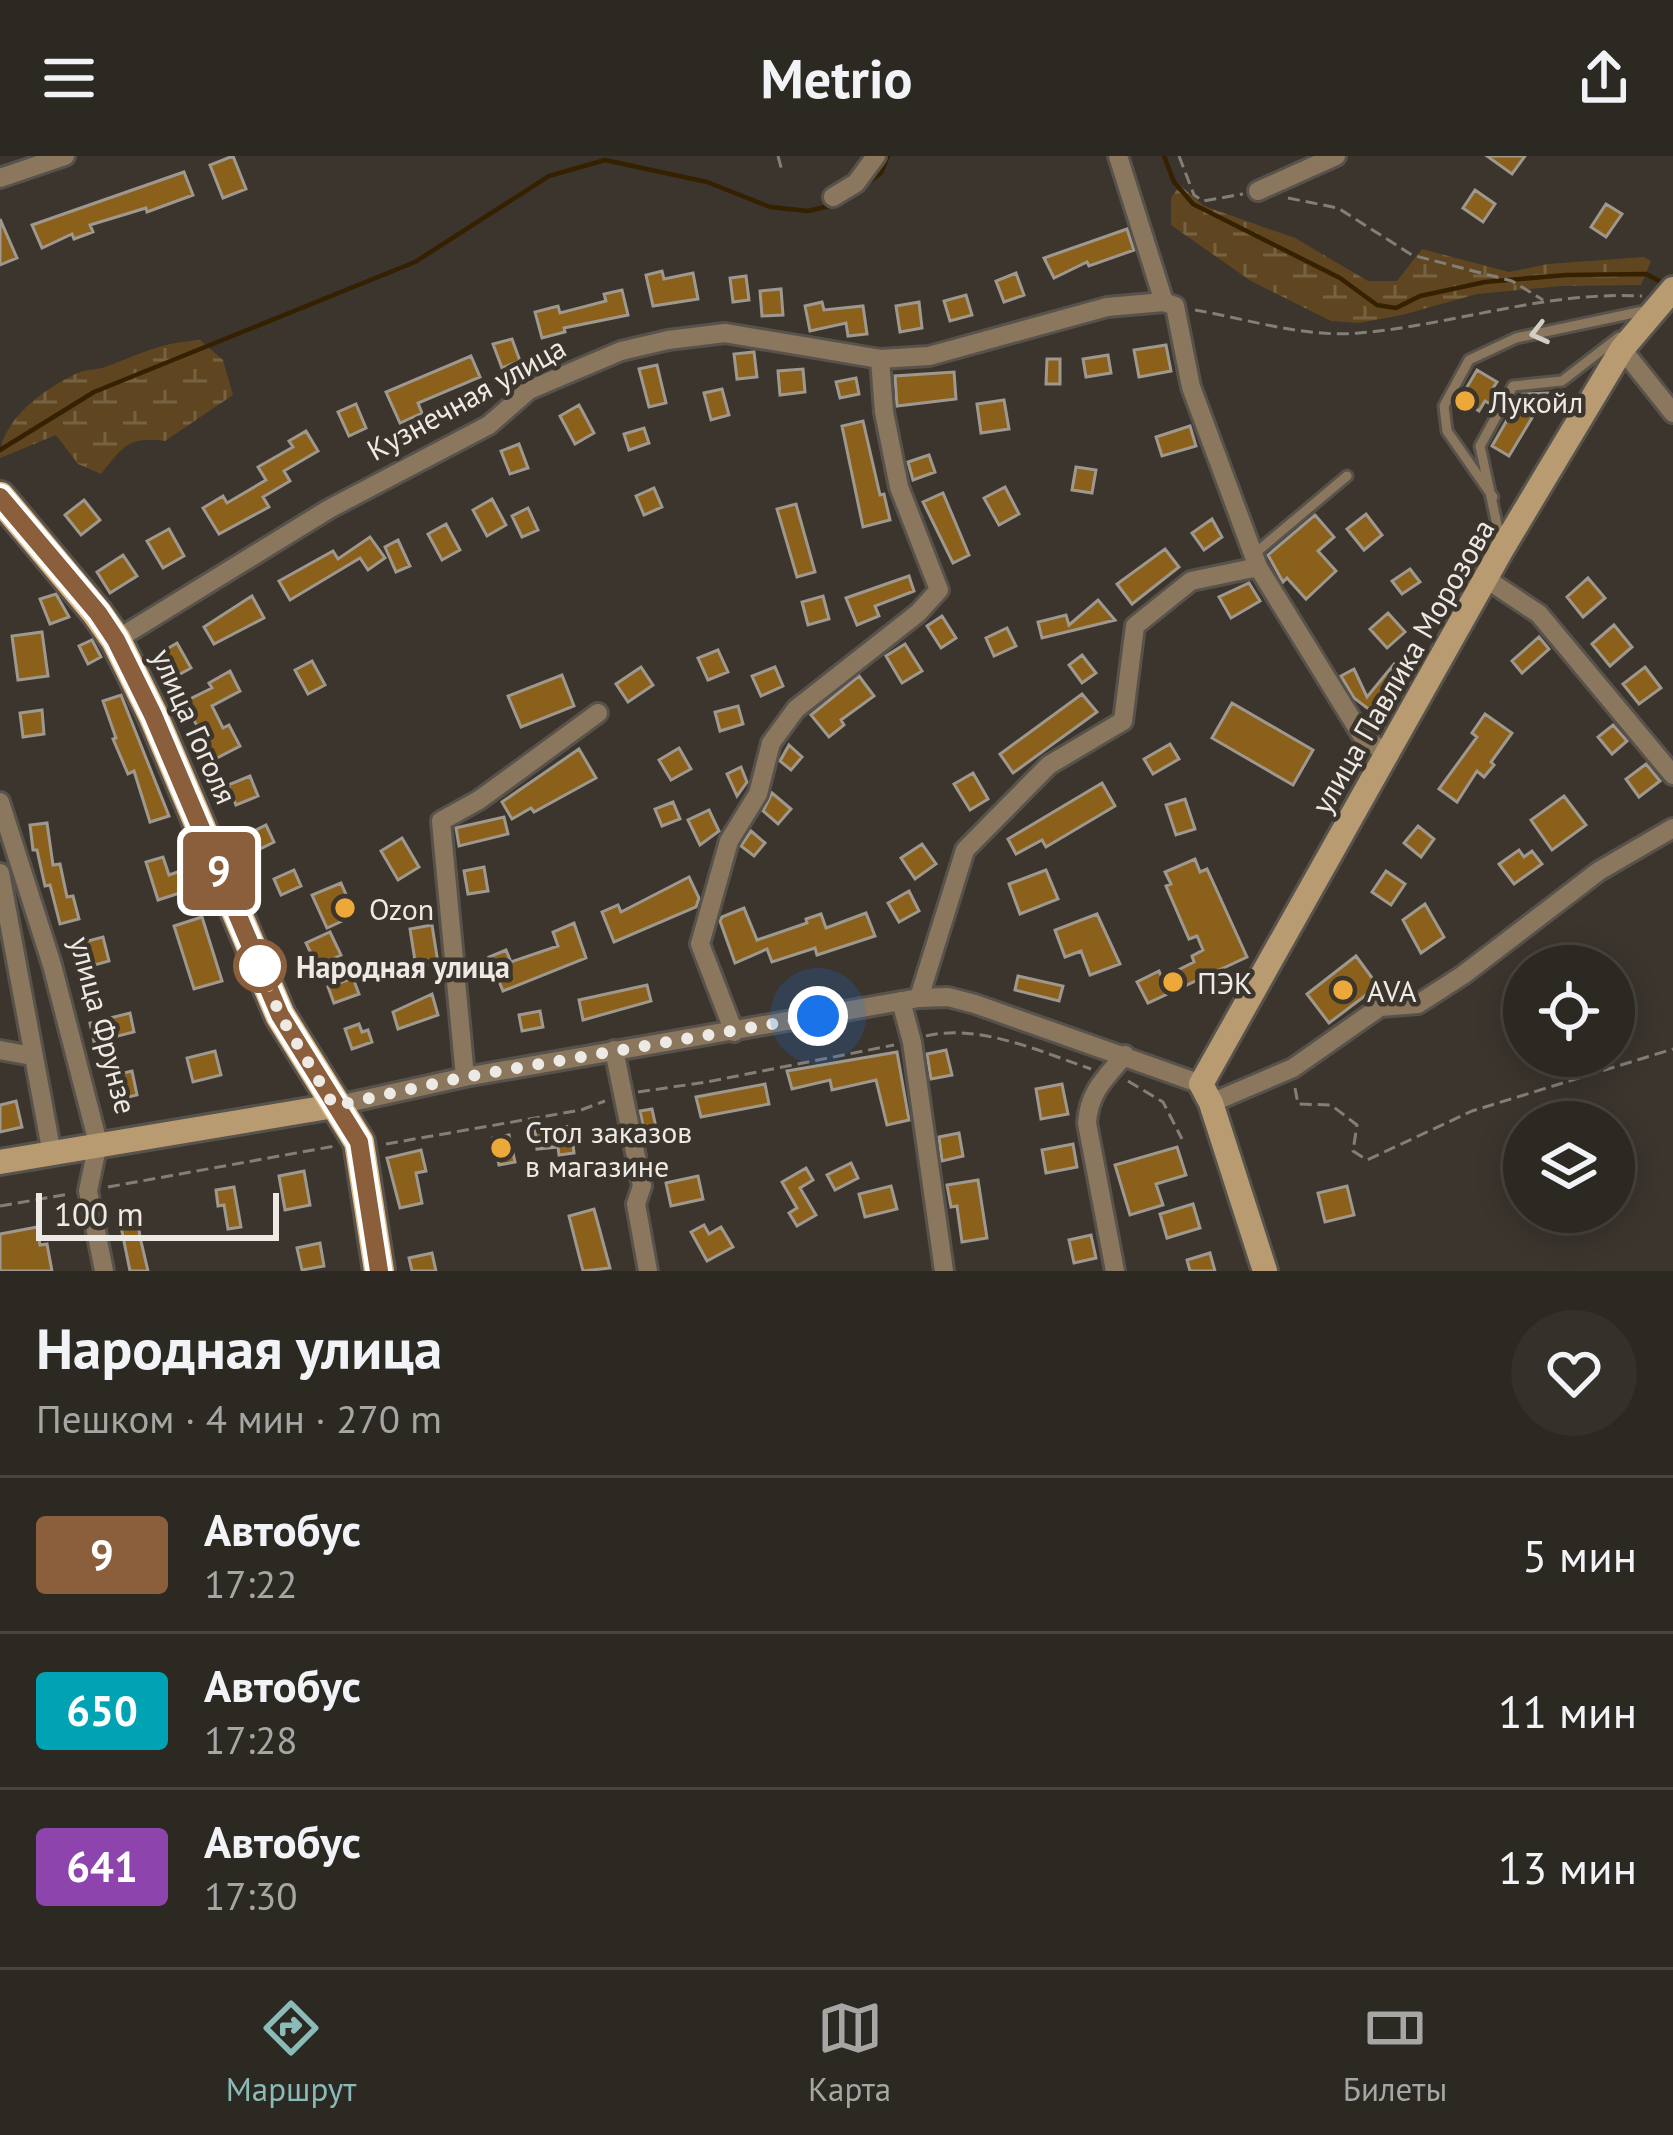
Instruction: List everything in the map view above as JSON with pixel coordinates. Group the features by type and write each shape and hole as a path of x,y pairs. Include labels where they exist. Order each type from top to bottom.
{"main road":[{"name":"улица Гоголя","path":"1,501 67,572 116,640 153,715 280,1015 359,1142 380,1271"}],"street":[{"path":"0,178 65,156"},
{"path":"833,197 856,182 876,156"},
{"path":"1118,156 1169,304 1191,387 1256,561 1364,740 1386,752"},
{"path":"1258,191 1336,156"},
{"name":"Кузнечная улица","path":"116,640 329,509 489,424 529,389 569,370 668,340 725,333 880,359 929,356 1107,308 1169,304"},
{"name":"улица Павлика Морозова","path":"1206,1093 1386,752 1485,578 1622,349 1659,304"},
{"path":"1622,349 1673,413"},
{"path":"734,1032 700,944 728,841 758,794 771,743 796,709 918,613 939,590 899,487 884,412 880,359"},
{"path":"944,1271 910,999 965,850 1049,765 1123,721 1136,626 1191,581 1256,561"},
{"path":"1485,578 1539,614 1673,775"},
{"path":"465,1077 442,821 598,713"},
{"name":"улица Фрунзе","path":"1,816 20,860 52,965 98,1143 88,1191 104,1271"},
{"path":"0,1162 334,1106 465,1077 910,999 948,997 975,1004 1125,1055 1206,1093 1292,1068 1380,1007 1418,1004 1599,871 1673,828"},
{"path":"0,873 52,1154"},
{"path":"0,1050 32,1055"},
{"path":"614,1051 642,1186 636,1204 648,1271"},
{"path":"1115,1271 1087,1123 1088,1102 1125,1055"},
{"path":"1206,1093 1264,1271"}],"lane":[{"path":"1493,497 1447,431 1444,406 1469,360 1516,338 1659,304"},
{"path":"1502,549 1480,446 1513,386 1562,381 1659,304"},
{"path":"1256,561 1347,476"}],"path":[{"path":"778,156 782,171"},
{"path":"1179,156 1194,195 1203,201 1258,191 1339,208 1412,255 1512,281 1545,301"},
{"path":"1169,304 1299,329 1356,334 1578,296 1659,304"},
{"path":"0,1206 359,1142 377,1145 559,1114 625,1094 942,1034 988,1037 1138,1085 1163,1102 1182,1139"},
{"path":"1292,1068 1298,1104 1331,1105 1357,1125 1353,1151 1367,1160 1472,1111 1673,1049"}],"green space":[{"path":"1180,185 1204,206 1295,238 1368,281 1397,281 1422,249 1509,272 1548,264 1644,257 1651,261 1641,285 1477,294 1359,323 1331,321 1251,281 1171,225 1171,198"},
{"path":"200,340 223,360 233,395 165,441 134,442 101,474 78,464 56,435 0,458 16,418 53,386 80,372 153,349"}],"building":[{"path":"233,156 246,189 223,198 210,165"},
{"path":"1487,156 1525,156 1512,174"},
{"path":"184,172 193,195 90,225 93,232 74,239 72,234 42,248 32,225"},
{"path":"1475,190 1495,204 1483,222 1463,208"},
{"path":"1606,204 1622,214 1606,237 1591,227"},
{"path":"0,219 17,258 0,265"},
{"path":"1127,229 1134,250 1089,266 1087,262 1054,278 1044,258"},
{"path":"662,271 664,279 693,273 698,299 653,306 646,275"},
{"path":"1016,273 1024,295 1004,302 996,281"},
{"path":"746,276 749,300 733,302 730,278"},
{"path":"781,289 783,315 762,316 760,291"},
{"path":"622,290 628,315 564,328 565,332 542,338 535,312 558,306 560,313 606,301 604,294"},
{"path":"966,295 972,315 950,321 944,301"},
{"path":"822,302 824,310 863,306 867,334 848,336 846,323 810,331 805,306"},
{"path":"919,302 922,328 900,332 896,306"},
{"path":"512,339 520,361 502,368 493,344"},
{"path":"1166,345 1171,371 1139,377 1134,350"},
{"path":"754,352 757,377 737,379 734,354"},
{"path":"1108,355 1111,373 1086,377 1083,359"},
{"path":"471,356 480,377 418,403 422,413 400,423 386,392"},
{"path":"1047,359 1060,359 1060,384 1046,384"},
{"path":"657,365 666,403 649,407 639,369"},
{"path":"803,369 805,392 780,395 778,371"},
{"path":"1477,370 1497,382 1493,388 1499,392 1492,405 1485,401 1479,411 1460,399"},
{"path":"954,372 956,399 897,406 895,376"},
{"path":"856,378 859,394 840,398 836,382"},
{"path":"722,389 729,415 711,420 704,393"},
{"path":"1547,393 1509,456 1492,446 1522,394"},
{"path":"1004,400 1009,429 981,433 977,404"},
{"path":"356,404 366,428 349,436 338,412"},
{"path":"579,405 594,433 575,444 560,416"},
{"path":"863,421 890,520 863,527 842,426"},
{"path":"1190,426 1196,446 1162,456 1156,437"},
{"path":"644,428 649,443 629,450 624,434"},
{"path":"306,431 318,451 284,471 290,481 263,497 269,507 219,534 203,508 223,496 227,503 266,480 258,467 293,447 289,441"},
{"path":"519,444 528,468 510,474 501,451"},
{"path":"929,455 935,472 913,480 908,462"},
{"path":"1076,467 1096,470 1092,493 1072,490"},
{"path":"1005,487 1019,514 999,525 984,498"},
{"path":"654,488 662,507 644,515 636,496"},
{"path":"943,493 969,555 953,563 923,502"},
{"path":"492,499 506,525 487,536 473,510"},
{"path":"84,500 100,520 81,535 65,515"},
{"path":"796,504 815,572 797,577 777,509"},
{"path":"528,508 538,530 522,537 512,516"},
{"path":"1366,514 1382,535 1364,550 1347,529"},
{"path":"1315,515 1334,537 1318,551 1336,571 1306,599 1287,578 1283,582 1268,555"},
{"path":"1212,519 1222,537 1204,550 1192,533"},
{"path":"446,524 460,550 442,560 428,534"},
{"path":"169,529 184,556 163,568 147,541"},
{"path":"370,537 385,558 368,570 360,558 290,600 279,581 333,551 338,559"},
{"path":"398,540 410,566 396,572 385,547"},
{"path":"1165,549 1179,567 1132,604 1117,584"},
{"path":"123,555 137,576 110,593 97,572"},
{"path":"1410,569 1420,582 1402,594 1392,581"},
{"path":"909,576 914,591 875,606 879,616 857,625 846,598"},
{"path":"1588,578 1605,598 1583,617 1567,597"},
{"path":"1249,583 1260,601 1231,618 1219,597"},
{"path":"56,594 69,617 50,624 40,599"},
{"path":"252,596 264,618 214,644 204,627"},
{"path":"823,596 829,619 808,625 802,602"},
{"path":"1098,600 1115,620 1042,638 1038,622 1066,615 1069,625"},
{"path":"1388,613 1405,632 1387,648 1370,629"},
{"path":"942,616 956,638 941,648 927,626"},
{"path":"1614,625 1632,647 1610,666 1592,644"},
{"path":"1007,628 1016,646 994,656 986,638"},
{"path":"42,632 48,676 18,680 12,636"},
{"path":"1539,637 1549,649 1522,673 1512,661"},
{"path":"92,640 101,657 88,664 79,646"},
{"path":"177,643 191,668 173,678 160,653"},
{"path":"905,644 922,671 902,683 886,656"},
{"path":"718,650 728,672 708,680 698,658"},
{"path":"1082,655 1096,673 1082,683 1069,665"},
{"path":"312,661 325,685 308,694 295,670"},
{"path":"1394,664 1405,673 1375,714 1354,698 1341,676 1354,669 1367,697"},
{"path":"641,667 653,685 628,702 616,684"},
{"path":"775,667 783,686 761,696 752,676"},
{"path":"1645,667 1661,688 1639,704 1623,684"},
{"path":"230,671 240,691 212,706 223,728 229,725 240,746 215,759 184,702 212,688 209,683"},
{"path":"562,675 574,706 521,727 508,696"},
{"path":"859,676 874,696 841,720 844,725 829,737 811,715"},
{"path":"1082,694 1097,712 1013,773 1000,754"},
{"path":"121,695 169,816 150,822 134,771 128,774 113,739 103,701"},
{"path":"1232,703 1313,750 1293,785 1212,738"},
{"path":"738,706 743,724 720,731 715,712"},
{"path":"42,710 44,734 23,737 20,713"},
{"path":"1485,714 1512,733 1491,762 1494,765 1484,777 1477,771 1457,802 1439,789 1477,737 1472,733"},
{"path":"1613,725 1627,741 1612,754 1598,737"},
{"path":"1170,744 1179,759 1153,774 1144,759"},
{"path":"789,745 802,757 791,770 780,761"},
{"path":"679,748 691,769 671,780 659,760"},
{"path":"579,749 596,778 512,819 502,802"},
{"path":"1646,764 1660,781 1639,797 1626,779"},
{"path":"741,767 747,782 737,796 727,774"},
{"path":"973,773 988,799 970,810 954,784"},
{"path":"250,776 258,796 236,805 228,785"},
{"path":"1102,783 1115,806 1046,847 1042,840 1016,854 1008,839"},
{"path":"772,793 791,809 778,824 763,811"},
{"path":"1564,796 1586,825 1552,850 1531,820"},
{"path":"1185,799 1195,829 1176,835 1166,805"},
{"path":"673,802 680,819 662,826 655,809"},
{"path":"709,810 719,831 700,845 688,820"},
{"path":"504,817 508,834 459,846 456,828"},
{"path":"47,823 53,865 60,864 67,897 73,896 79,919 60,924 50,885 45,886 37,850 33,850 30,825"},
{"path":"266,825 274,842 258,850 250,833"},
{"path":"1418,826 1434,839 1421,857 1404,843"},
{"path":"751,831 765,843 754,856 741,846"},
{"path":"402,838 419,867 398,880 381,851"},
{"path":"922,844 936,864 915,879 901,858"},
{"path":"1519,850 1524,857 1532,851 1542,864 1514,884 1499,864"},
{"path":"163,857 169,875 186,869 192,889 158,900 146,862"},
{"path":"1195,859 1200,872 1207,869 1247,957 1148,1003 1137,982 1159,971 1162,978 1194,962 1192,956 1203,950 1197,936 1189,939 1166,886 1171,884 1165,872"},
{"path":"484,867 488,891 468,894 464,871"},
{"path":"294,870 301,886 281,895 274,879"},
{"path":"1046,870 1058,899 1020,914 1009,884"},
{"path":"1386,871 1405,884 1391,905 1372,892"},
{"path":"689,877 699,898 696,907 614,942 602,912 618,905 621,912"},
{"path":"341,883 355,915 327,928 312,895"},
{"path":"909,891 919,911 899,922 888,903"},
{"path":"1425,904 1444,937 1421,953 1403,920"},
{"path":"744,908 757,940 821,914 826,928 866,913 875,936 817,955 815,948 772,962 767,949 735,963 720,921"},
{"path":"1097,914 1120,964 1090,975 1081,951 1065,957 1055,930"},
{"path":"202,917 222,981 194,989 174,926"},
{"path":"574,923 586,958 503,991 489,957 506,950 511,962 558,946 553,932"},
{"path":"432,925 438,963 416,967 410,929"},
{"path":"330,932 341,955 317,966 306,943"},
{"path":"103,937 109,961 77,970 73,954 87,951 84,942"},
{"name":"AVA","path":"1356,956 1378,986 1329,1023 1307,994"},
{"path":"1018,976 1063,986 1059,1001 1015,990"},
{"path":"353,978 359,994 334,1003 328,987"},
{"path":"647,985 651,1001 583,1020 579,1000"},
{"path":"432,994 438,1015 398,1029 393,1012"},
{"path":"540,1011 543,1027 522,1031 519,1015"},
{"path":"130,1013 134,1032 94,1042 90,1023"},
{"path":"359,1024 362,1032 368,1030 372,1042 352,1049 345,1029"},
{"path":"946,1050 952,1075 931,1079 927,1054"},
{"path":"215,1051 221,1075 193,1082 187,1058"},
{"path":"897,1052 909,1120 887,1125 876,1080 832,1090 830,1080 792,1089 787,1071"},
{"path":"132,1071 137,1095 112,1101 106,1077"},
{"path":"765,1084 769,1104 701,1117 696,1097"},
{"path":"1062,1084 1068,1114 1041,1119 1036,1089"},
{"path":"16,1101 22,1127 0,1132 0,1105"},
{"path":"652,1109 657,1132 645,1135 640,1111"},
{"path":"571,1126 574,1153 559,1155 558,1147 537,1149 535,1131"},
{"path":"959,1133 963,1156 942,1161 939,1137"},
{"path":"509,1135 515,1162 499,1165 493,1138"},
{"path":"1073,1144 1077,1167 1046,1173 1042,1150"},
{"path":"1177,1147 1186,1175 1156,1184 1163,1205 1130,1215 1115,1165"},
{"path":"421,1150 426,1171 416,1173 422,1203 400,1208 387,1158"},
{"path":"851,1163 858,1178 835,1190 827,1175"},
{"path":"806,1168 813,1180 800,1188 816,1215 797,1226 789,1213 797,1208 782,1182"},
{"path":"304,1171 310,1205 285,1210 279,1176"},
{"path":"698,1176 703,1199 671,1206 666,1183"},
{"path":"978,1180 987,1238 962,1242 957,1206 951,1207 947,1185"},
{"path":"891,1186 897,1209 865,1217 859,1194"},
{"path":"1347,1186 1354,1215 1325,1222 1318,1193"},
{"path":"234,1187 241,1227 228,1229 216,1190"},
{"path":"1193,1204 1200,1228 1167,1238 1160,1214"},
{"path":"136,1208 148,1271 130,1271 118,1212"},
{"path":"594,1209 610,1268 583,1271 569,1216"},
{"path":"704,1225 709,1234 721,1227 733,1247 707,1261 691,1232"},
{"path":"37,1227 40,1245 47,1244 52,1271 0,1271 0,1234"},
{"path":"1091,1235 1096,1258 1074,1263 1069,1240"},
{"path":"320,1243 324,1266 302,1270 297,1248"},
{"path":"432,1253 436,1271 412,1271 409,1258"},
{"path":"1210,1253 1215,1271 1190,1271 1187,1260"}],"waterway":[{"path":"862,187 881,173 888,156"},
{"path":"1164,156 1174,182 1193,204 1340,278 1377,305 1396,308 1420,296 1485,282 1566,275 1646,274 1667,285"},
{"path":"0,450 94,392 415,262 549,176 605,160 707,182 770,207 808,211 838,204"}],"bus line":[{"name":"9","path":"0,497 98,613 153,715 280,1015 359,1142 379,1271"}],"place":[{"name":"Лукойл","path":"1465,401"},
{"name":"Ozon","path":"345,908"},
{"name":"Народная улица","path":"260,966"},
{"name":"ПЭК","path":"1173,982"},
{"name":"AVA","path":"1343,990"},
{"name":"Стол заказов в магазине","path":"501,1148"}],"route":[{"path":"260,966 280,1015 334,1106 465,1077 818,1016"}]}
